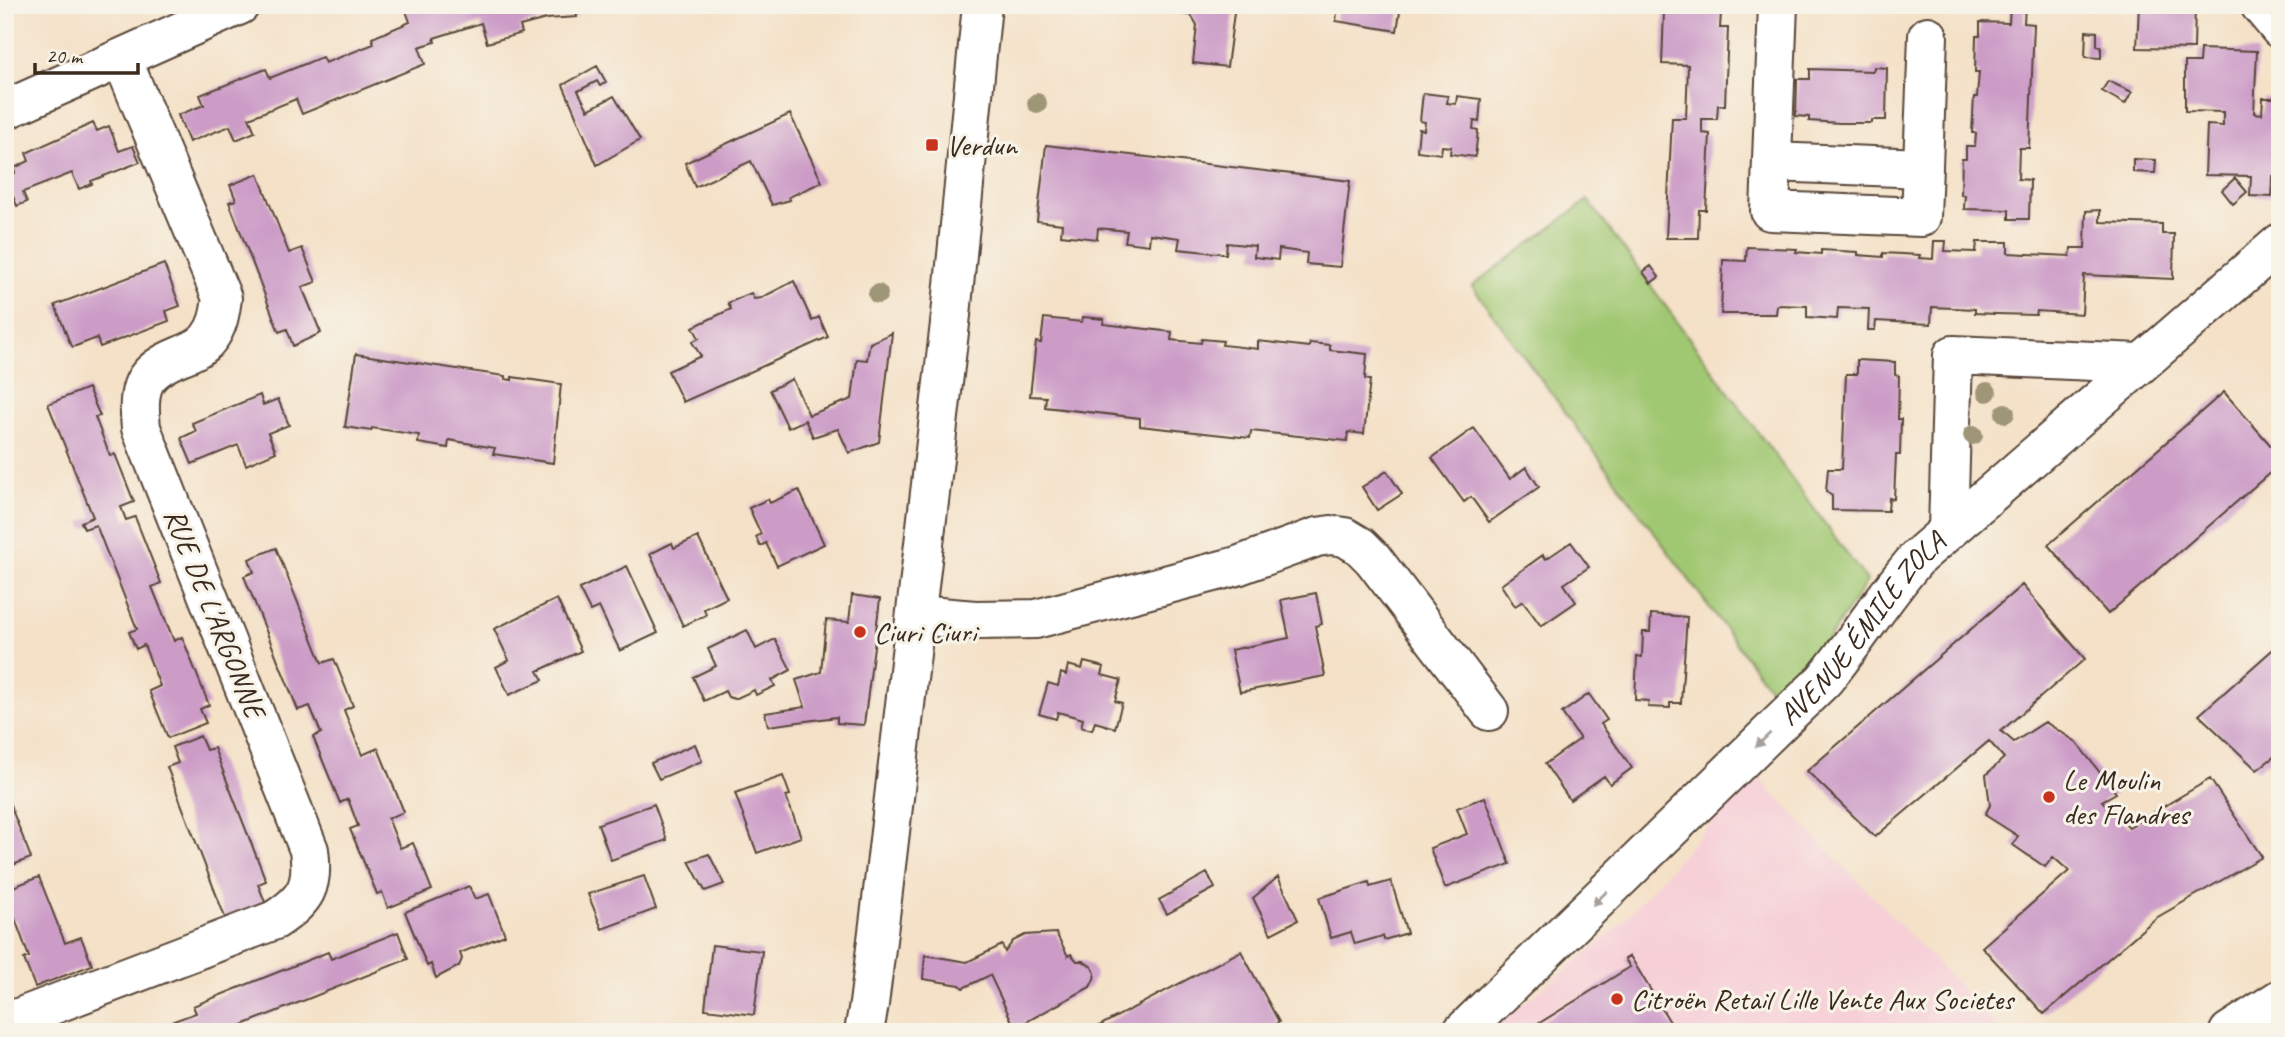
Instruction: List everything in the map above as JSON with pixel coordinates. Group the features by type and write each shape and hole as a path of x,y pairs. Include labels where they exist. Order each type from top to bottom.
{"street":[{"path":"5,110 240,5"},
{"path":"867,1023 962,215 982,5"},
{"path":"1778,5 1770,211 1921,217 1928,36"},
{"path":"2260,5 2280,29"},
{"name":"RUE DE L'ARGONNE","path":"5,1023 275,920 296,906 306,890 312,869 309,850 141,428 139,404 145,381 160,364 192,351 207,340 219,322 222,298 122,59"},
{"name":"AVENUE ÉMILE ZOLA","path":"1462,1032 1824,680 1918,557 2280,243"},
{"path":"1948,530 1953,355 2140,363"},
{"path":"916,615 975,620 1036,619 1237,566 1317,537 1345,537 1360,546 1373,559 1489,711"},
{"path":"2229,1032 2280,999"}],"shaded area":[{"path":"1755,774 2003,1032 1488,1032 1614,931"}],"green space":[{"path":"1588,200 1867,581 1783,707 1472,286"}],"building":[{"path":"404,5 584,7 576,8 577,17 546,19 520,26 522,33 487,43 481,23 434,38 435,42 419,47 425,64 302,114 296,99 249,118 255,132 236,140 230,126 189,142 178,115 204,105 200,95 266,69 270,78 322,57 325,63 374,44 372,38 410,22"},
{"path":"1157,5 1235,5 1227,67 1193,63 1197,25 1191,15 1156,11"},
{"path":"1338,5 1401,5 1397,31 1336,21"},
{"path":"2010,5 2025,5 2024,23 2034,24 2029,148 2019,148 2018,179 2030,180 2029,219 2009,219 2009,210 1964,209 1965,195 1961,195 1962,159 1966,159 1966,146 1975,146 1976,133 1972,133 1974,97 1977,97 1979,72 1975,72 1976,36 1980,36 1980,22 2009,23"},
{"path":"2139,5 2195,5 2194,49 2137,48"},
{"path":"1664,11 1721,13 1720,28 1728,28 1725,105 1718,105 1717,119 1702,119 1702,133 1710,134 1706,210 1699,210 1698,238 1666,238 1672,118 1686,118 1688,65 1662,64"},
{"path":"2086,31 2097,32 2097,46 2101,47 2101,58 2085,57"},
{"path":"2200,49 2257,51 2254,113 2262,114 2263,98 2280,98 2277,177 2273,177 2272,197 2250,196 2251,176 2205,175 2207,125 2223,126 2223,112 2185,111 2185,62 2199,62"},
{"path":"597,66 606,82 600,86 597,81 578,91 588,110 614,96 640,140 597,165 563,85"},
{"path":"1874,67 1887,68 1886,120 1840,123 1809,121 1809,117 1796,116 1797,79 1810,79 1810,69 1873,71"},
{"path":"2108,81 2132,92 2125,104 2102,91"},
{"path":"1423,93 1448,96 1447,103 1456,104 1457,96 1481,99 1479,122 1474,121 1473,129 1478,130 1475,157 1450,154 1451,147 1442,146 1441,154 1417,151 1419,129 1424,130 1425,122 1420,121"},
{"path":"790,114 822,182 789,197 790,200 772,205 751,161 695,187 685,163"},
{"path":"93,123 97,131 109,126 119,151 133,146 140,162 91,181 92,184 79,189 72,173 23,192 27,202 17,206 5,177 15,173 14,168 29,161 26,153"},
{"path":"1046,145 1350,181 1340,267 1306,264 1307,253 1279,249 1278,260 1254,257 1255,246 1227,243 1226,254 1178,249 1180,238 1150,234 1149,245 1125,242 1127,231 1098,228 1097,239 1061,235 1062,224 1037,221"},
{"path":"2133,159 2156,160 2155,173 2133,172"},
{"path":"258,174 289,253 302,248 316,282 302,287 321,333 293,346 287,329 279,332 229,202 236,200 230,185"},
{"path":"2235,178 2247,192 2233,204 2222,190"},
{"path":"2100,210 2100,222 2162,224 2162,234 2174,234 2173,279 2084,275 2082,314 2037,311 2036,315 1975,313 1975,309 1932,307 1931,324 1876,321 1875,330 1868,330 1869,309 1838,308 1837,319 1807,317 1807,306 1777,305 1776,314 1721,314 1723,260 1746,261 1747,247 1797,249 1796,252 1821,254 1821,250 1858,252 1858,255 1883,257 1883,253 1920,255 1919,258 1933,259 1934,241 1946,241 1945,251 1976,252 1977,242 2008,242 2008,253 2070,256 2071,248 2085,248 2086,211"},
{"path":"164,264 180,306 166,311 169,321 100,347 97,338 73,347 55,305"},
{"path":"1651,266 1659,277 1651,283 1643,272"},
{"path":"794,281 812,321 819,317 828,337 683,402 668,371 701,356 692,342 699,338 693,327 731,309 728,303 751,293 754,299 761,298"},
{"path":"1083,317 1104,319 1103,324 1172,332 1171,340 1201,343 1202,339 1223,341 1222,345 1258,349 1258,341 1309,347 1310,343 1330,345 1330,350 1367,354 1365,379 1370,380 1364,434 1348,432 1347,441 1251,431 1250,438 1140,426 1140,418 1045,407 1046,397 1030,396 1036,342 1041,343 1044,318 1082,322"},
{"path":"892,333 879,442 849,453 838,429 813,437 805,420 788,428 770,390 792,379 809,415 852,399 857,359 867,360 870,343"},
{"path":"356,354 505,376 505,379 512,380 512,377 561,384 553,463 493,454 495,448 449,440 448,448 418,443 419,435 345,427"},
{"path":"1857,360 1895,362 1895,375 1899,376 1900,455 1896,455 1894,499 1889,498 1888,511 1832,510 1832,496 1826,491 1828,469 1842,469 1846,374 1857,374"},
{"path":"88,388 100,416 95,417 110,456 115,454 134,502 121,507 126,520 135,517 161,583 152,587 174,641 182,637 209,705 200,709 206,723 168,738 149,691 160,686 144,645 136,649 129,632 137,629 96,525 84,529 81,522 93,517 48,404"},
{"path":"2224,392 2280,456 2280,464 2108,614 2048,545"},
{"path":"260,395 263,405 278,399 289,425 268,433 276,452 246,465 238,445 192,464 181,438 196,431 192,423"},
{"path":"1474,428 1510,479 1526,467 1539,487 1489,522 1471,497 1464,502 1432,458"},
{"path":"1387,471 1402,494 1377,510 1362,487"},
{"path":"799,490 824,544 777,566 766,543 760,546 756,537 761,534 749,508 768,499 770,503"},
{"path":"698,537 727,598 704,609 706,615 683,626 650,554 672,543 674,548"},
{"path":"1571,542 1589,567 1564,584 1576,602 1541,626 1523,601 1515,606 1501,585 1543,555 1546,559"},
{"path":"276,548 322,663 334,659 353,706 344,710 362,755 378,748 404,812 388,818 400,848 413,843 432,890 388,908 382,892 377,894 350,829 358,826 348,799 340,803 313,737 321,733 310,706 298,710 244,576 254,572 249,559"},
{"path":"627,566 658,633 620,651 599,607 590,611 579,589"},
{"name":"Le Moulin des Flandres","path":"2022,585 2085,659 2001,731 2014,742 2045,722 2075,741 2116,793 2102,801 2129,827 2210,779 2262,857 2156,918 2044,1014 1982,947 2069,871 2053,857 2045,867 2013,845 2018,836 1985,815 1990,805 1986,775 2004,758 1989,741 1875,837 1807,771"},
{"path":"1316,593 1322,624 1315,626 1325,676 1240,692 1231,650 1289,638 1281,600"},
{"path":"852,595 880,599 864,725 837,723 837,717 768,726 765,713 805,707 796,680 821,672 826,620 849,622"},
{"path":"557,599 581,651 538,671 543,680 509,695 496,667 509,660 494,629"},
{"path":"1651,614 1687,617 1681,703 1670,703 1670,708 1648,707 1649,701 1635,700 1637,656 1642,657 1643,632 1650,632"},
{"path":"747,630 756,649 775,639 791,670 772,680 775,686 756,695 754,690 735,699 728,697 725,691 704,701 693,677 716,666 708,649"},
{"path":"2280,643 2280,752 2257,770 2199,715"},
{"path":"1084,662 1104,667 1102,675 1121,680 1115,701 1122,703 1115,728 1095,722 1092,730 1081,727 1083,719 1058,712 1056,719 1039,714 1048,683 1058,686 1061,673 1066,675 1068,665 1082,669"},
{"path":"1589,694 1607,720 1601,724 1632,768 1610,784 1604,776 1570,800 1545,764 1580,739 1562,713"},
{"path":"200,736 206,750 214,748 266,881 258,884 268,910 228,925 167,767 178,763 172,747"},
{"path":"695,744 702,761 659,779 651,763"},
{"path":"783,776 790,795 786,796 801,837 757,853 735,793"},
{"path":"5,792 31,858 5,868"},
{"path":"1485,797 1510,864 1445,888 1430,848 1467,834 1457,808"},
{"path":"654,804 667,840 611,860 598,824"},
{"path":"709,854 724,884 705,891 689,861"},
{"path":"1207,873 1215,888 1167,914 1159,900"},
{"path":"644,876 656,909 602,929 588,894"},
{"path":"39,877 65,943 81,937 92,965 35,987 24,959 29,957 15,919 9,922 5,911 5,890"},
{"path":"1278,877 1298,920 1271,934 1253,898"},
{"path":"1391,881 1407,933 1355,944 1351,932 1331,938 1319,898 1369,882 1370,887"},
{"path":"469,886 475,899 489,894 505,935 460,953 462,959 459,966 436,978 431,964 427,966 405,912"},
{"path":"398,932 408,959 225,1032 171,1032 168,1023 196,1013 193,1006 328,952 331,959"},
{"path":"1056,933 1068,956 1071,954 1077,961 1083,961 1092,967 1094,979 1090,987 1015,1028 990,975 963,988 960,985 923,979 925,955 967,962 1002,945 1005,952 1013,941 1025,935"},
{"path":"712,945 762,951 754,1015 705,1009"},
{"path":"1241,951 1279,1022 1261,1032 1099,1032 1097,1027"},
{"name":"Citroën Retail Lille Vente Aux Societes","path":"1630,956 1676,1032 1525,1032 1630,967 1625,959"},
{"path":"918,1026 955,1030 955,1032 917,1032"}],"place":[{"name":"Verdun","path":"932,145"},
{"name":"Ciuri Ciuri","path":"860,632"},
{"name":"Le Moulin des Flandres","path":"2049,797"},
{"name":"Citroën Retail Lille Vente Aux Societes","path":"1617,999"}]}
